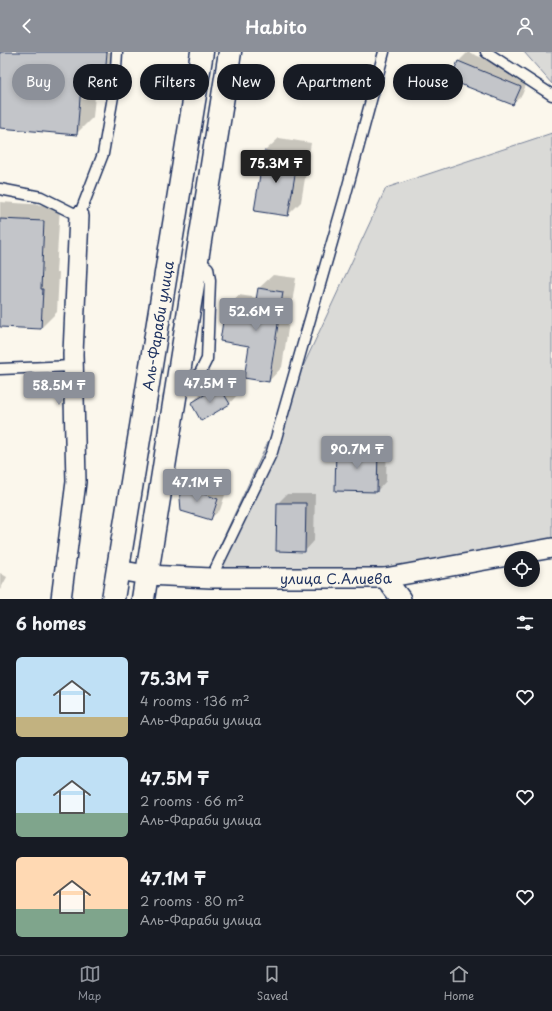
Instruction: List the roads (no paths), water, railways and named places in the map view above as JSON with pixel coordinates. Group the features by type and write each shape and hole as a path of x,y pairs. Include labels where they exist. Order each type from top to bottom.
{"main road":[{"name":"Аль-Фараби улица","path":"113,599 202,52"},
{"name":"Аль-Фараби улица","path":"143,599 230,52"}],"street":[{"path":"61,599 76,482 73,366 79,216"},
{"name":"улица С.Алиева","path":"118,570 147,575 211,578 385,578 552,548"},
{"path":"385,578 401,599"}],"lane":[{"path":"0,189 41,196 79,216 103,154 115,85 117,52"},
{"path":"211,578 272,452 345,197 384,52"},
{"path":"486,52 552,95"},
{"path":"0,369 73,366"}]}
